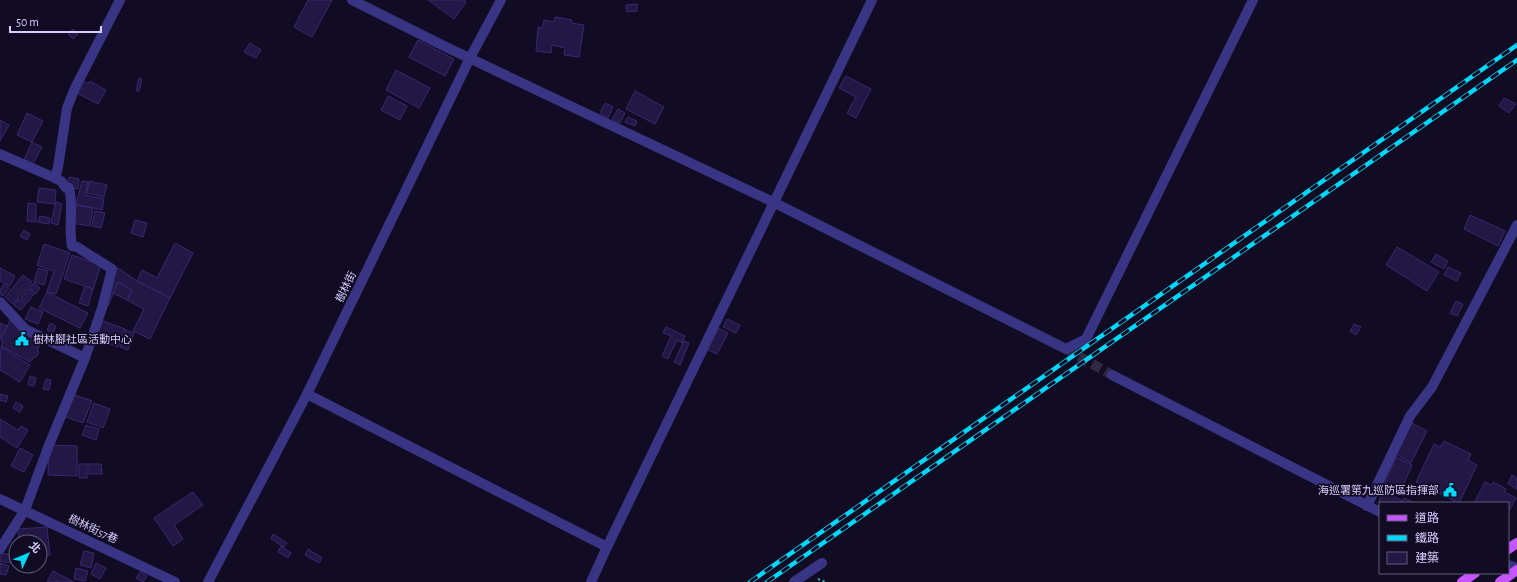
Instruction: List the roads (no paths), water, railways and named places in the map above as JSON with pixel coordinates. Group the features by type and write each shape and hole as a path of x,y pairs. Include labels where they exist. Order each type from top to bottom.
{"main road":[{"path":"1500,582 1517,569"},
{"path":"1462,582 1474,574"}],"street":[{"path":"55,178 67,108 75,88 120,0"},
{"path":"352,0 470,58 773,202 1066,349 1086,339 1253,0"},
{"name":"樹林街","path":"208,582 307,394 470,58 501,0"},
{"path":"591,582 773,202 872,0"},
{"path":"0,154 55,178 66,188 68,188 71,196 70,229 72,246 77,247 112,269 102,308 85,358 48,445 25,510 0,549"},
{"path":"1367,506 1410,416 1432,387 1517,225"},
{"path":"0,302 26,329 85,358"},
{"path":"1112,374 1379,512"},
{"path":"307,394 607,547"},
{"name":"樹林街57巷","path":"0,499 175,582"},
{"path":"794,582 822,563"}],"tunnel":[{"path":"1066,349 1112,375"}],"railway":[{"path":"750,582 1517,45"},
{"path":"767,582 1517,60"}],"place":[{"name":"樹林腳社區活動中心","path":"22,339"},
{"name":"海巡署第九巡防區指揮部","path":"1450,490"}]}
